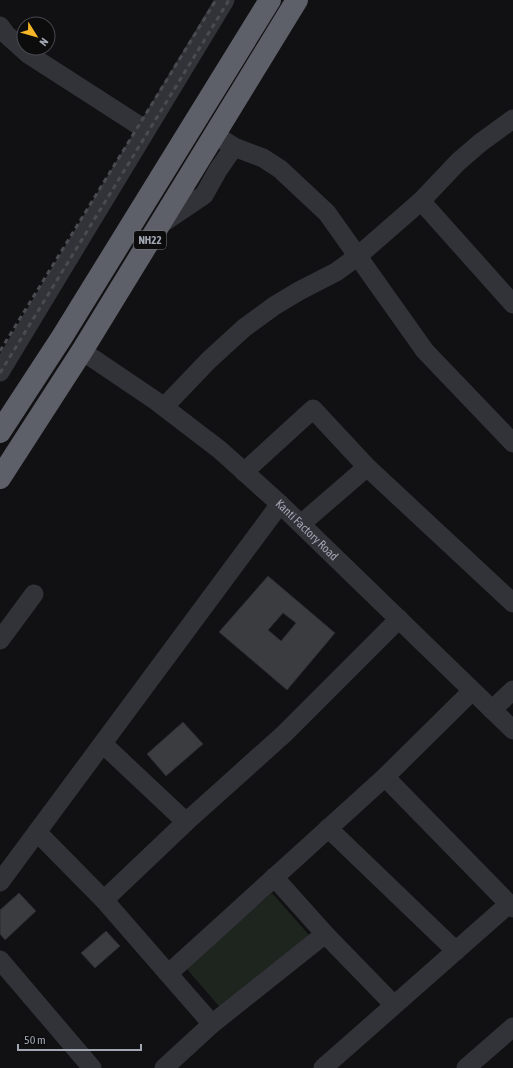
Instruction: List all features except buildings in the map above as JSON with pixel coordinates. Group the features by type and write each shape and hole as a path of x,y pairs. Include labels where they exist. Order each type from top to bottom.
{"highway":[{"name":"NH22","path":"0,432 62,336 270,0"},
{"name":"NH22","path":"0,478 82,351 297,0"}],"street":[{"path":"0,372 225,0"},
{"path":"0,26 6,34 28,54 146,130"},
{"path":"164,407 209,360 244,328 274,306 336,272 358,256 421,201 458,162 510,126"},
{"path":"214,134 234,147 263,158 280,169 327,213 425,351 513,443"},
{"path":"158,225 204,195 218,170 234,147"},
{"path":"421,201 513,304"},
{"name":"Kanti Factory Road","path":"82,351 164,407 220,450 301,524 513,730"},
{"path":"244,472 313,409 367,467 513,603"},
{"path":"301,524 367,467"},
{"path":"0,882 280,504"},
{"path":"0,640 34,594"},
{"path":"104,900 186,822 284,734 399,619"},
{"path":"492,710 513,690"},
{"path":"169,973 385,777 472,691"},
{"path":"102,744 186,822"},
{"path":"323,1068 456,951 511,906 385,777"},
{"path":"328,828 456,951"},
{"path":"37,832 104,900 212,1024"},
{"path":"274,877 325,934 394,1005"},
{"path":"164,1068 212,1024 325,934"},
{"path":"0,960 92,1068"},
{"path":"466,1068 511,1032"}],"shaded area":[{"path":"272,893 310,936 224,1012 186,968"}],"railway":[{"path":"0,351 216,0"},
{"path":"0,373 229,0"}]}
